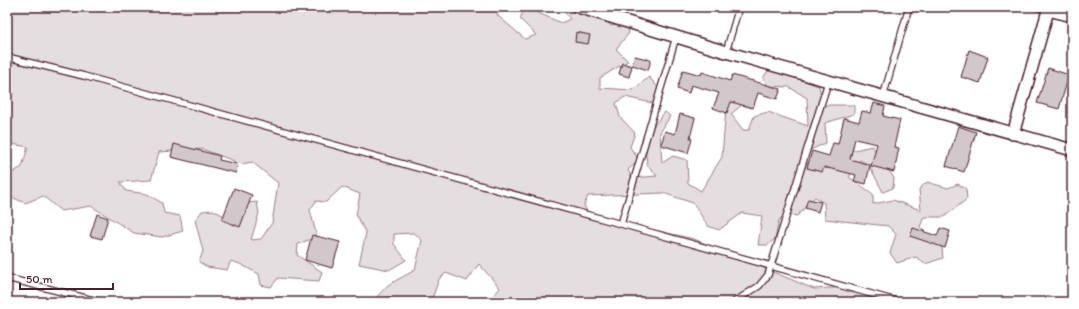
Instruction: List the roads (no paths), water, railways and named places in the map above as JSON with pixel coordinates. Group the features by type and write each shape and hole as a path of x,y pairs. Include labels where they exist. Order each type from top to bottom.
{"street":[{"path":"578,7 828,82 1072,150"},
{"path":"1013,134 1045,8 1072,16"}],"lane":[{"path":"726,52 739,7"},
{"path":"882,97 909,7"},
{"path":"621,224 676,37"},
{"path":"7,57 84,76 771,265 900,302"},
{"path":"734,302 759,286 768,275 828,82"},
{"path":"7,278 101,302"}]}
